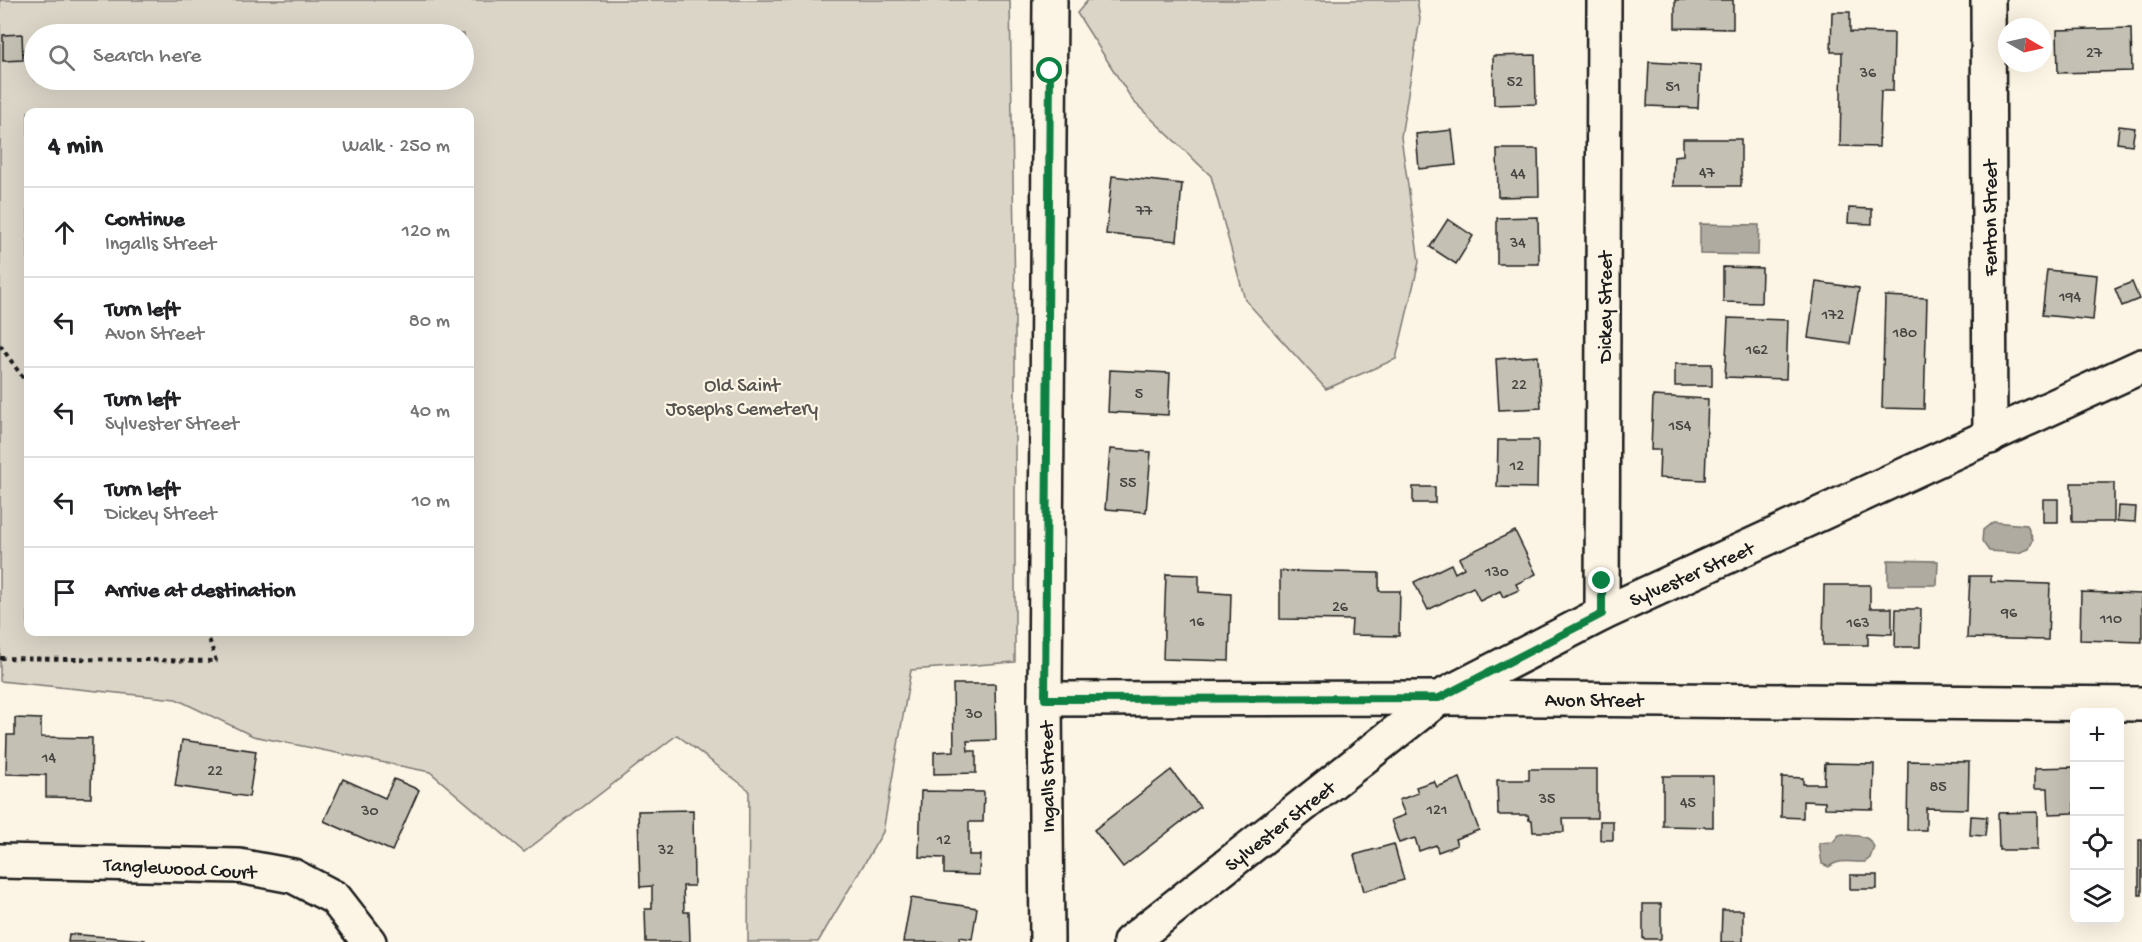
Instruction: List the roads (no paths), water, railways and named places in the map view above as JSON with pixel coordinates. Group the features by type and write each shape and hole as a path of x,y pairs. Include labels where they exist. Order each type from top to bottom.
{"street":[{"name":"Ingalls Street","path":"1047,942 1045,699 1050,0"},
{"name":"Dickey Street","path":"1602,614 1604,0"},
{"name":"Fenton Street","path":"1988,0 1990,437"},
{"name":"Sylvester Street","path":"1130,942 1439,698 1602,614 2142,366"},
{"name":"Avon Street","path":"1045,699 1439,698 2142,704"},
{"name":"Tanglewood Court","path":"0,861 239,866 293,876 334,898 369,942"}],"park label":[{"name":"Old Saint Josephs Cemetery","path":"742,396"}]}
